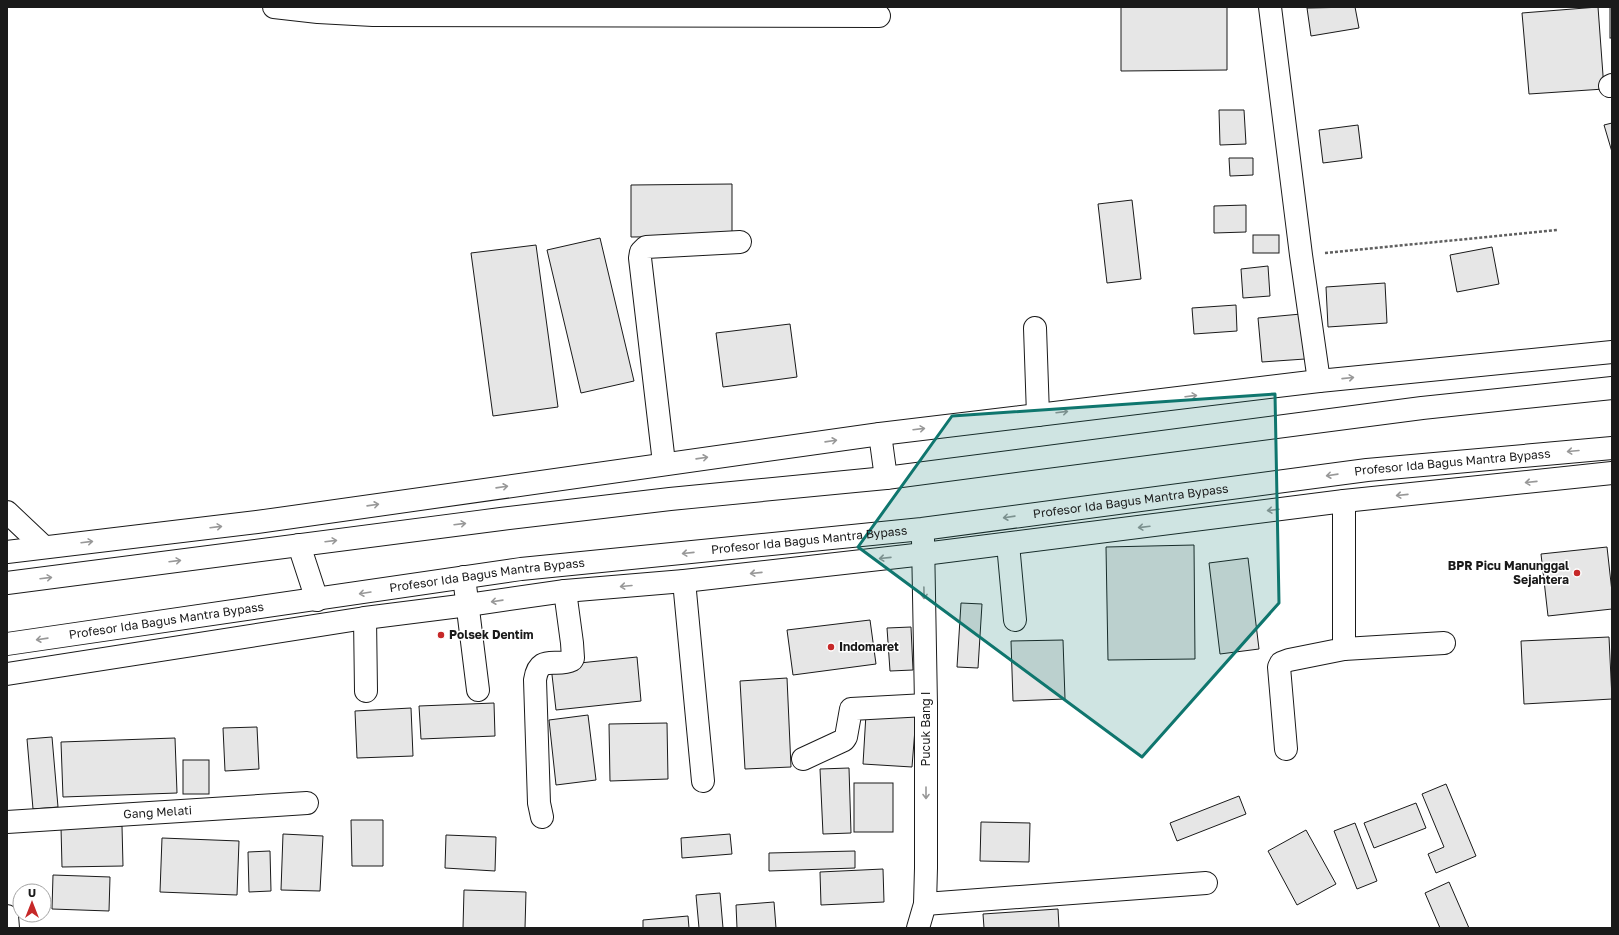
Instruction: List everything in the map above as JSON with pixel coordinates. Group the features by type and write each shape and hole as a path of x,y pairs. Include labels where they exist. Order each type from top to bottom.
{"main road":[{"path":"274,7 318,12 373,15 879,16"},
{"path":"1270,7 1301,255 1319,381"},
{"path":"664,464 640,258 641,252 646,247 740,242"},
{"path":"1035,328 1038,415"},
{"path":"7,552 257,522 880,434 1319,381 1612,352"},
{"path":"7,583 670,499 886,478 1422,408 1612,388"},
{"path":"880,434 886,478"},
{"name":"Profesor Ida Bagus Mantra Bypass","path":"7,644 317,600 521,569 922,529 1361,471 1612,448"},
{"path":"7,674 365,618 565,591 684,581 924,554 1344,501 1612,473"},
{"path":"1344,501 1344,649"},
{"path":"7,512 44,547"},
{"name":"Pucuk Bang I","path":"918,928 925,904 926,705 924,554 922,529"},
{"path":"1008,544 1015,620"},
{"path":"299,545 317,600"},
{"path":"464,577 478,690"},
{"path":"684,581 703,781"},
{"path":"542,817 540,803 535,680 536,671 542,665 549,662 570,661 573,658 565,591"},
{"path":"365,618 366,691"},
{"path":"1286,749 1279,668 1281,663 1344,649 1444,643"},
{"path":"803,759 844,740 846,737 851,709 926,705"},
{"name":"Gang Melati","path":"7,822 307,803"},
{"path":"925,904 1206,883"},
{"path":"7,916 8,928"}],"path":[{"path":"1301,255 1557,230"}],"highlighted area":[{"path":"1275,394 1279,603 1142,757 858,547 952,416"}],"building":[{"path":"1121,7 1227,7 1227,70 1121,71"},
{"path":"1355,7 1359,28 1311,36 1307,8"},
{"path":"1598,7 1604,89 1529,94 1522,13"},
{"path":"1610,7 1612,7 1612,38 1610,38"},
{"path":"1219,110 1244,110 1246,144 1220,145"},
{"path":"1612,123 1612,152 1604,125"},
{"path":"1358,125 1362,158 1323,163 1319,130"},
{"path":"1229,158 1253,158 1253,175 1230,176"},
{"path":"732,184 732,236 631,237 631,185"},
{"path":"1132,200 1141,279 1107,283 1098,204"},
{"path":"1246,205 1246,232 1214,233 1214,206"},
{"path":"1253,235 1279,235 1279,253 1253,253"},
{"path":"600,238 634,381 581,393 547,250"},
{"path":"536,245 558,407 493,416 471,253"},
{"path":"1492,247 1499,284 1457,292 1450,255"},
{"path":"1268,266 1270,296 1243,298 1241,269"},
{"path":"1385,283 1387,323 1328,327 1326,287"},
{"path":"1236,305 1237,331 1194,334 1192,308"},
{"path":"1301,314 1305,359 1262,362 1258,318"},
{"path":"790,324 797,377 723,387 716,333"},
{"path":"1194,545 1195,659 1108,660 1106,547"},
{"name":"BPR Picu Manunggal Sejahtera","path":"1607,547 1612,592 1612,609 1548,616 1541,554"},
{"path":"1248,558 1259,649 1220,654 1209,563"},
{"path":"961,603 982,604 978,668 957,667"},
{"name":"Indomaret","path":"870,620 876,664 793,675 787,630"},
{"path":"911,627 913,670 890,671 887,628"},
{"path":"1609,637 1612,699 1524,704 1521,641"},
{"path":"1063,640 1065,699 1013,701 1011,641"},
{"path":"637,657 641,701 556,710 551,666"},
{"path":"787,678 791,767 745,769 740,681"},
{"path":"494,703 495,736 421,739 419,706"},
{"path":"411,708 413,756 357,758 355,711"},
{"path":"866,714 916,716 912,767 863,764"},
{"path":"588,715 596,780 556,785 549,720"},
{"path":"667,723 668,779 610,781 609,724"},
{"path":"257,727 259,769 225,771 223,728"},
{"path":"52,737 58,807 33,809 27,739"},
{"path":"175,738 177,793 63,797 61,742"},
{"path":"183,760 209,760 209,794 183,794"},
{"path":"849,768 851,833 823,834 820,769"},
{"path":"854,783 893,783 893,832 854,832"},
{"path":"1446,784 1476,856 1436,873 1428,854 1444,847 1422,794"},
{"path":"1239,796 1246,814 1177,841 1170,823"},
{"path":"1416,803 1426,828 1374,848 1364,823"},
{"path":"351,820 383,820 383,866 352,866"},
{"path":"981,822 1030,823 1029,862 980,861"},
{"path":"1355,823 1377,881 1357,889 1334,831"},
{"path":"122,826 123,866 62,867 61,827"},
{"path":"1306,830 1336,884 1297,905 1268,851"},
{"path":"283,834 323,836 320,891 281,890"},
{"path":"730,834 732,854 682,858 681,838"},
{"path":"446,835 496,837 495,871 445,868"},
{"path":"162,838 239,841 237,895 160,892"},
{"path":"270,851 271,891 249,892 248,852"},
{"path":"855,851 855,868 769,871 769,853"},
{"path":"883,869 884,902 821,905 820,872"},
{"path":"53,875 110,877 109,911 52,909"},
{"path":"1449,882 1469,928 1440,928 1425,893"},
{"path":"464,890 526,892 525,928 463,928"},
{"path":"720,893 723,928 699,928 696,895"},
{"path":"774,902 776,928 737,928 736,905"},
{"path":"1058,909 1059,928 984,928 983,914"},
{"path":"688,916 689,928 643,928 643,920"}],"place":[{"name":"BPR Picu Manunggal Sejahtera","path":"1577,573"},
{"name":"Polsek Dentim","path":"441,635"},
{"name":"Indomaret","path":"831,647"}]}
